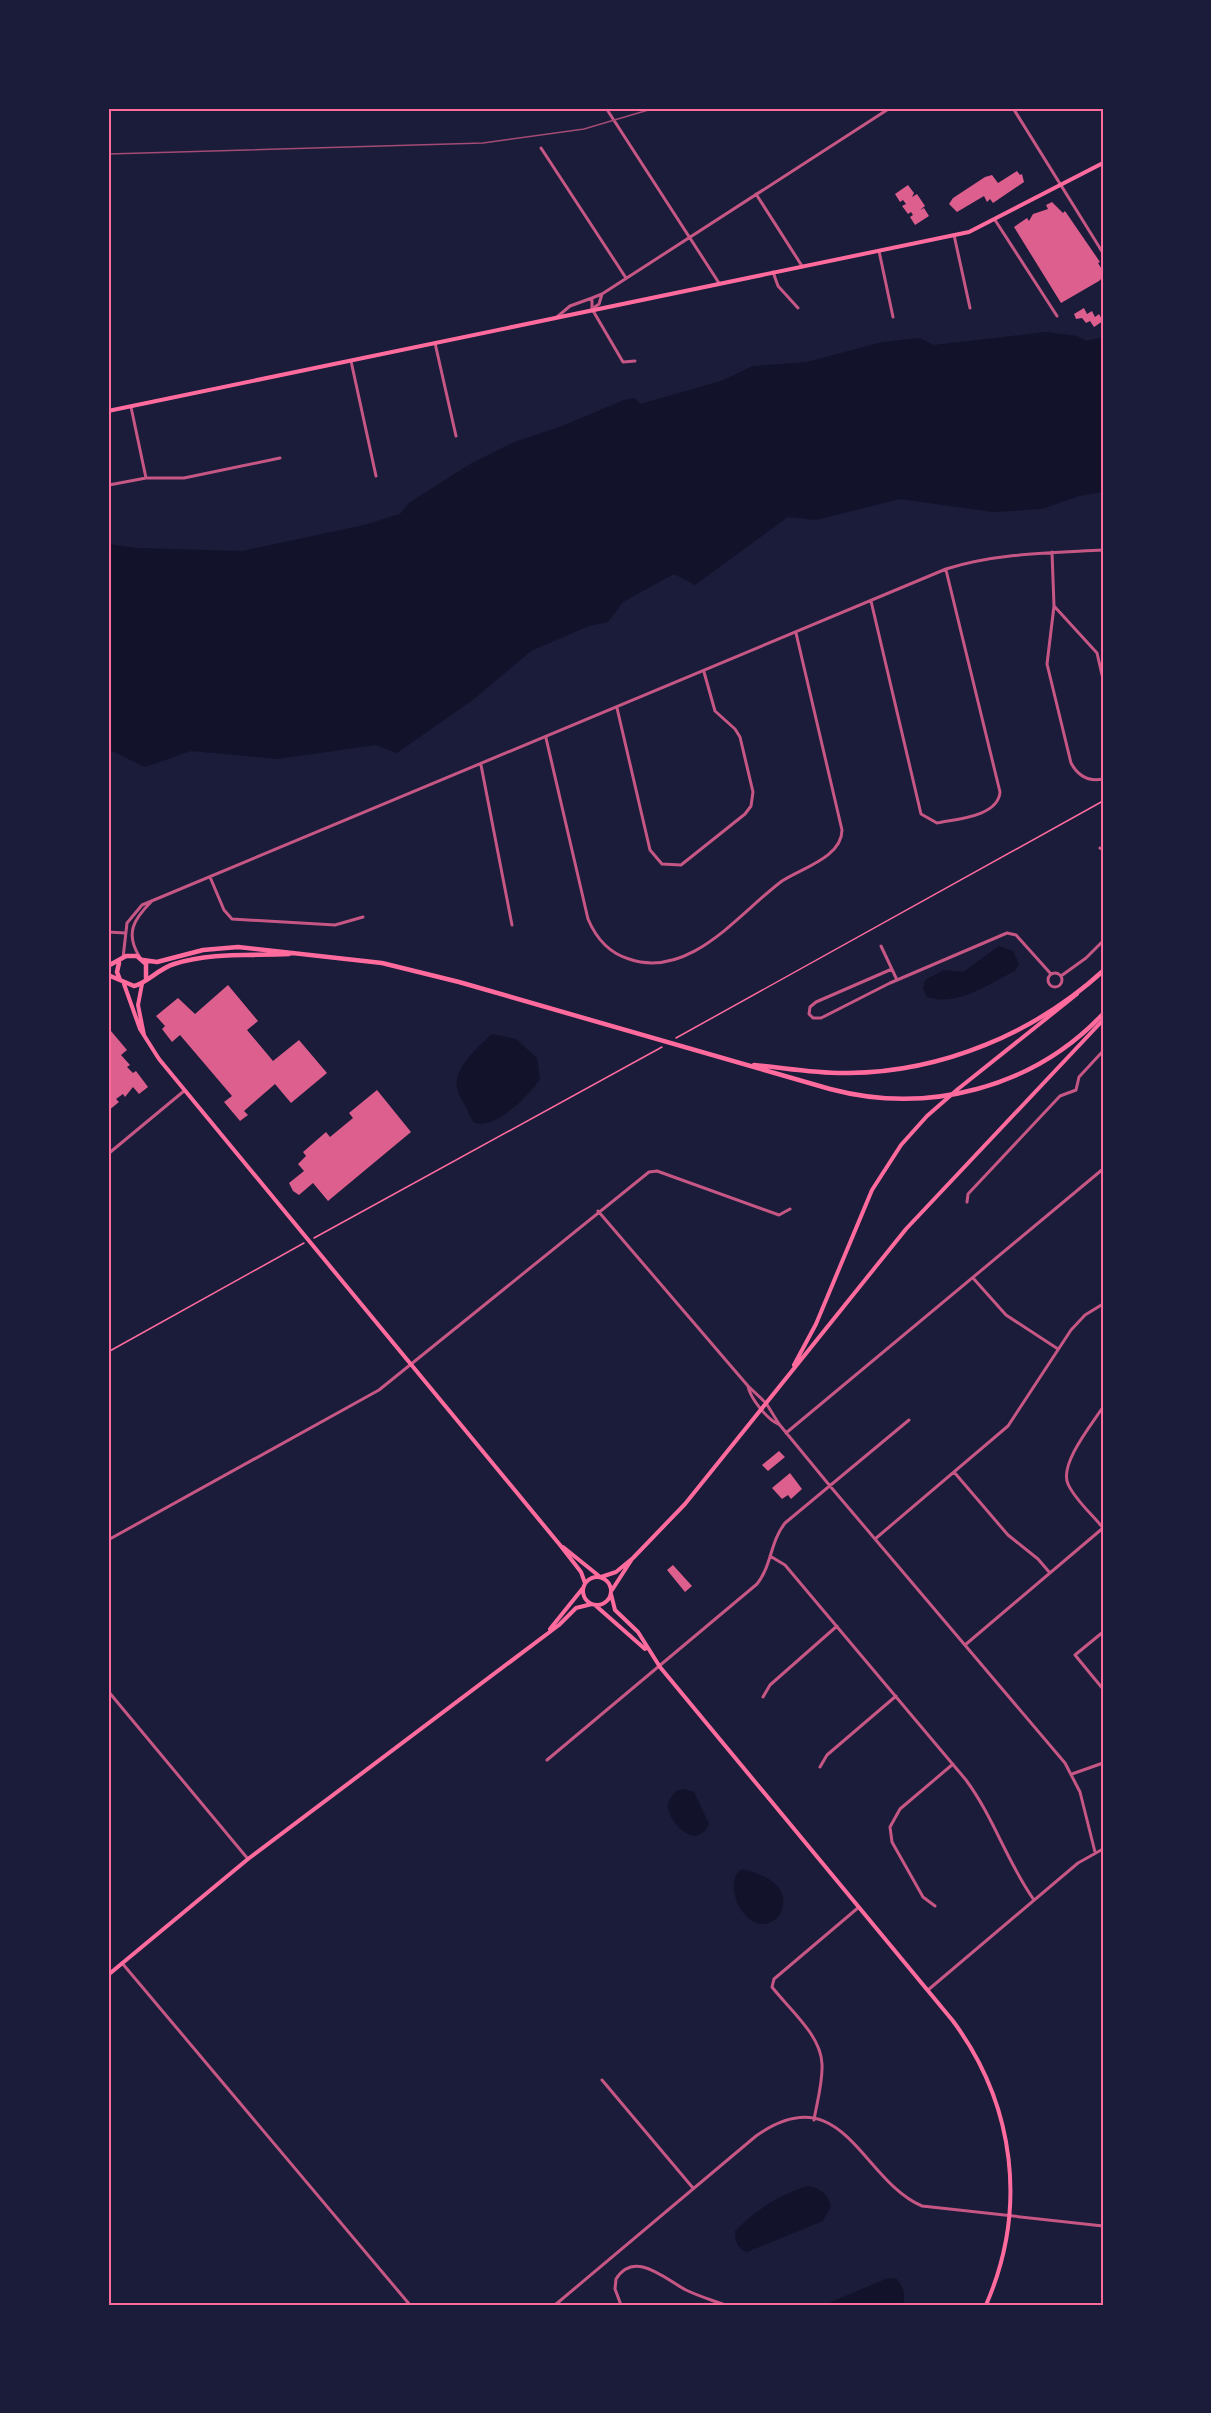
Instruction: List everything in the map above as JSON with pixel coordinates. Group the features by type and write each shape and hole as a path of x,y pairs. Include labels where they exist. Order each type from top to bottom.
{"main road":[{"path":"108,411 954,235 979,228 1103,163"},
{"path":"108,966 130,955 157,962 203,950 238,947 382,963 423,972 847,1094 920,1099 977,1090 1017,1075 1069,1044 1103,1014"},
{"path":"124,984 134,986 164,967 200,958 298,953"},
{"path":"141,958 148,969 138,995 144,1035"},
{"path":"120,980 117,972 121,960"},
{"path":"789,1373 816,1324 872,1190 901,1145 927,1116 950,1096 1103,971"},
{"path":"108,975 124,984 136,1020 144,1035 184,1091 579,1569 585,1597 648,1651"},
{"path":"748,1065 792,1071 850,1074 917,1066 950,1058 1008,1035 1078,993"},
{"path":"550,1630 591,1578 616,1572 633,1558 685,1504 906,1229 1103,1020"},
{"path":"560,1545 608,1582 615,1610 638,1632 660,1667 928,1990 964,2036 986,2074 999,2109 1009,2155 1010,2217 1004,2256 986,2305"},
{"path":"108,1975 248,1859 576,1608 605,1602 633,1558"}],"street":[{"path":"606,108 719,283"},
{"path":"556,317 570,306 602,294 890,108"},
{"path":"1012,108 1103,253"},
{"path":"541,148 626,278"},
{"path":"756,194 802,266"},
{"path":"995,220 1057,316"},
{"path":"954,235 970,308"},
{"path":"879,250 893,316"},
{"path":"773,273 778,286 798,308"},
{"path":"592,309 599,304 602,294"},
{"path":"592,298 592,309 622,362 636,361"},
{"path":"435,343 456,436"},
{"path":"351,361 376,476"},
{"path":"131,407 146,478"},
{"path":"109,485 146,478 184,478 280,459"},
{"path":"121,960 126,950 127,923 134,911 152,901 946,569 980,559 1103,550"},
{"path":"1052,552 1054,606 1047,664 1071,763 1081,776 1093,780 1103,779"},
{"path":"871,601 920,812 932,822 963,818 993,807 1000,792 946,569"},
{"path":"1054,606 1097,653 1103,679"},
{"path":"546,738 588,919 603,943 618,955 651,963 672,962 690,955 797,872 836,848 842,830 796,633"},
{"path":"617,708 652,855 662,864 673,866 685,863 745,814 753,797 740,737 735,729 715,711 704,672"},
{"path":"481,765 512,925"},
{"path":"210,877 224,910 232,919 335,925 363,917"},
{"path":"141,958 132,938 133,924 141,911 152,901"},
{"path":"108,932 125,933"},
{"path":"892,969 812,1004 808,1010 811,1017 821,1018 897,980 1007,933 1016,935 1051,974"},
{"path":"1061,976 1081,962 1103,941"},
{"path":"881,946 897,980"},
{"path":"1051,974 1056,972 1061,976"},
{"path":"1051,974 1048,982 1054,987 1061,984 1061,976"},
{"path":"967,1202 968,1194 1060,1096 1076,1090 1079,1077 1103,1051"},
{"path":"108,1154 184,1091"},
{"path":"786,1433 1103,1169"},
{"path":"108,1540 363,1399 411,1365 641,1176 657,1172 779,1215 790,1209"},
{"path":"598,1211 748,1386 766,1403 786,1433 1072,1774 1080,1792 1095,1852"},
{"path":"973,1278 1006,1315 1058,1350"},
{"path":"875,1539 1014,1419 1077,1322 1103,1304"},
{"path":"748,1386 750,1394 774,1422 779,1424"},
{"path":"965,1645 1103,1528 1070,1488 1066,1474 1068,1462 1103,1407"},
{"path":"1098,1414 1103,1418"},
{"path":"547,1760 757,1584 767,1570 774,1539 780,1530 909,1420"},
{"path":"954,1472 1008,1535 1038,1559 1050,1573"},
{"path":"770,1556 785,1565 953,1764 986,1808 1020,1881 1034,1900"},
{"path":"763,1697 770,1685 837,1626"},
{"path":"1103,1632 1075,1655 1103,1689"},
{"path":"108,1690 248,1859"},
{"path":"820,1767 827,1755 896,1696"},
{"path":"1072,1774 1103,1763"},
{"path":"935,1906 923,1897 892,1842 890,1827 900,1809 953,1764"},
{"path":"928,1990 1034,1900 1095,1852 1103,1849"},
{"path":"814,2120 822,2071 820,2051 814,2039 772,1987 774,1979 859,1907"},
{"path":"122,1964 410,2305"},
{"path":"602,2080 693,2188"},
{"path":"555,2305 767,2128 794,2119 814,2120 846,2133 898,2192 913,2202 939,2210 1103,2226"},
{"path":"621,2305 615,2289 616,2279 625,2270 640,2267 657,2271 686,2290 725,2305"}],"path":[{"path":"674,1040 1103,801"},
{"path":"108,1352 664,1046"}],"shaded area":[{"path":"1046,332 1077,336 1086,341 1103,337 1103,492 1079,496 1042,509 993,512 900,499 816,520 788,517 695,585 674,574 623,602 608,622 589,626 531,651 474,699 397,753 376,745 277,759 191,751 145,767 108,749 108,544 137,548 242,551 364,525 400,514 409,503 470,464 514,442 562,426 624,400 635,398 640,404 721,381 753,366 807,362 882,342 920,338 934,345"},
{"path":"999,946 1013,951 1019,964 1015,971 961,997 939,999 927,997 923,989 925,980 944,970 963,972"},
{"path":"492,1034 516,1039 537,1058 540,1079 510,1111 490,1122 481,1124 473,1122 458,1091 457,1080 463,1065"},
{"path":"684,1789 694,1792 709,1824 704,1832 698,1835 692,1835 679,1828 670,1815 669,1801 676,1791"},
{"path":"742,1869 763,1876 781,1891 783,1906 780,1915 775,1920 763,1924 754,1922 739,1906 734,1885 736,1876"},
{"path":"808,2186 823,2192 828,2198 831,2206 823,2221 747,2252 739,2246 735,2231 743,2223 778,2198"},
{"path":"888,2278 897,2279 901,2285 904,2294 903,2305 824,2305"}],"building":[{"path":"1017,171 1020,175 1022,174 1024,182 993,203 990,199 987,202 984,196 957,212 949,204 953,198 985,177 992,175 998,183"},
{"path":"908,185 914,193 912,197 917,194 925,206 920,210 924,208 929,216 915,225 910,217 913,215 911,212 908,214 902,206 906,204 903,200 900,202 895,194"},
{"path":"1052,202 1063,213 1065,211 1100,262 1098,263 1103,271 1103,277 1099,281 1061,303 1014,227 1027,218 1029,221 1033,214 1048,209 1046,205"},
{"path":"1084,308 1087,314 1092,311 1095,317 1099,314 1103,321 1094,327 1090,321 1086,323 1082,318 1076,319 1074,314"},
{"path":"228,985 258,1021 247,1030 273,1061 299,1040 327,1073 291,1103 275,1084 244,1111 248,1115 240,1121 224,1102 232,1096 180,1035 172,1042 162,1029 165,1026 156,1016 178,998 195,1014"},
{"path":"111,1031 127,1050 121,1055 130,1065 127,1067 133,1073 136,1071 148,1087 139,1094 133,1087 125,1097 123,1094 116,1099 119,1102 108,1111 108,1034"},
{"path":"377,1090 411,1132 328,1201 313,1183 299,1195 293,1191 289,1183 304,1171 298,1164 306,1156 303,1152 326,1132 330,1137 353,1118 349,1113"},
{"path":"779,1451 785,1457 768,1471 762,1465"},
{"path":"790,1473 802,1489 791,1499 788,1495 782,1499 772,1488"},
{"path":"673,1565 692,1586 685,1592 667,1570"}],"railway":[{"path":"108,154 483,143 584,129 655,108"}]}
